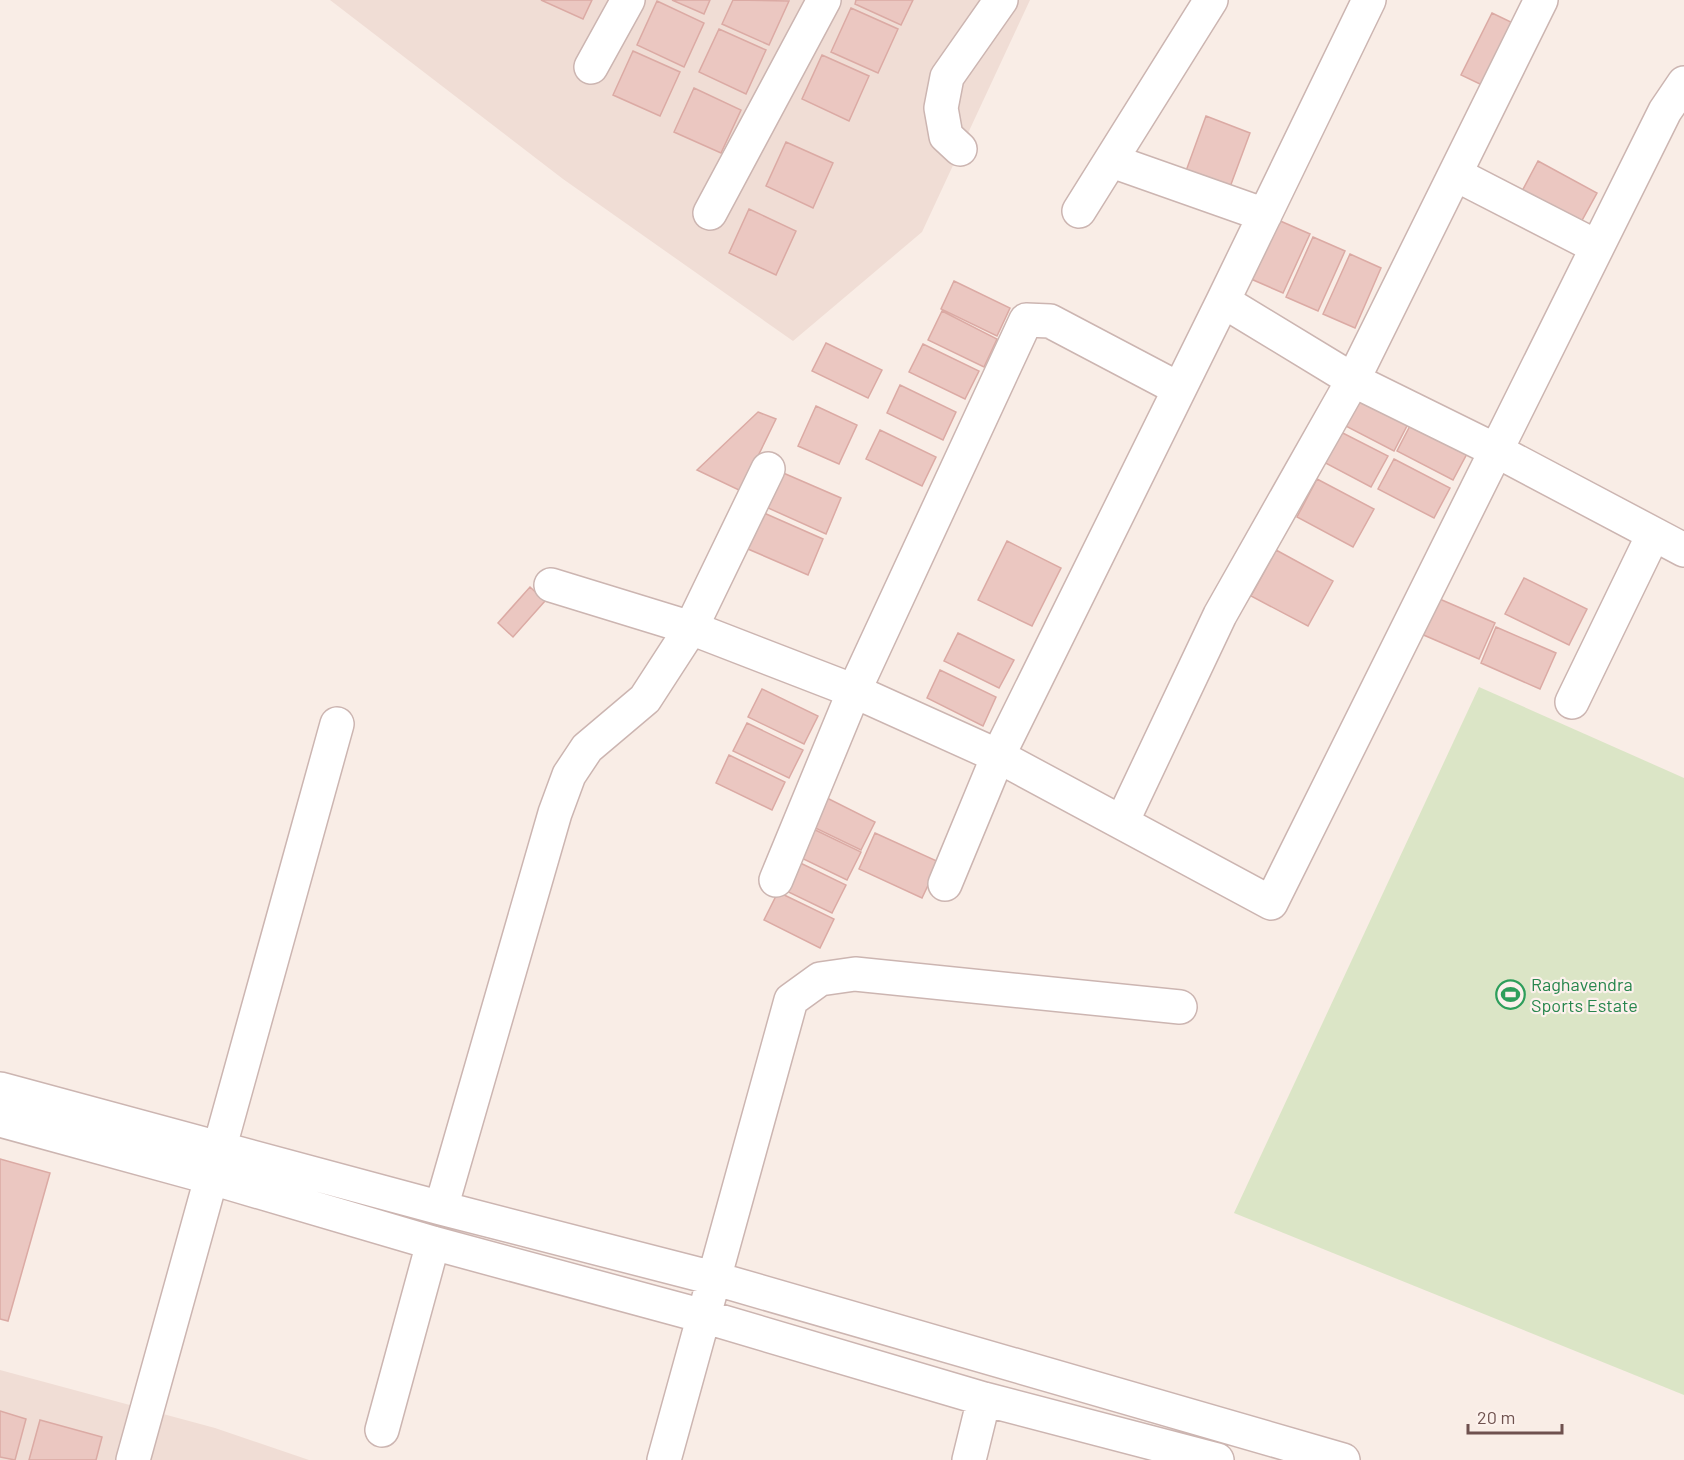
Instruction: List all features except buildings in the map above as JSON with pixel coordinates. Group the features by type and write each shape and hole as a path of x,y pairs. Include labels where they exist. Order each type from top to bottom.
{"street":[{"path":"591,67 628,0"},
{"path":"710,213 824,0"},
{"path":"960,149 946,136 941,108 947,77 1001,0"},
{"path":"1079,211 1211,0"},
{"path":"945,884 998,756 1224,301 1370,0"},
{"path":"1122,822 1220,615 1353,380 1541,0"},
{"path":"551,585 692,628 854,691 998,756 1271,903 1665,111 1684,83"},
{"path":"1112,161 1265,215"},
{"path":"1455,174 1597,247"},
{"path":"1224,301 1353,380 1497,451 1684,550"},
{"path":"776,880 854,691 1026,320 1050,321 1179,389"},
{"path":"441,1208 555,813 569,775 587,748 645,699 692,628 768,469"},
{"path":"1572,702 1653,535"},
{"path":"133,1460 337,724"},
{"path":"664,1460 791,1000 820,979 855,974 1180,1007"},
{"path":"0,1089 216,1163 433,1243 703,1316 984,1399 1217,1460"},
{"path":"0,1120 441,1208 713,1278 1258,1448 1343,1460"},
{"path":"382,1430 433,1243"},
{"path":"969,1460 984,1399"}],"shaded area":[{"path":"330,0 1030,0 922,232 793,341 563,179"},
{"path":"0,1370 215,1428 309,1460 0,1460"}],"green space":[{"name":"Raghavendra Sports Estate","path":"1479,687 1684,778 1684,1395 1234,1213"}],"place":[{"name":"Raghavendra Sports Estate","path":"1510,995"}]}
